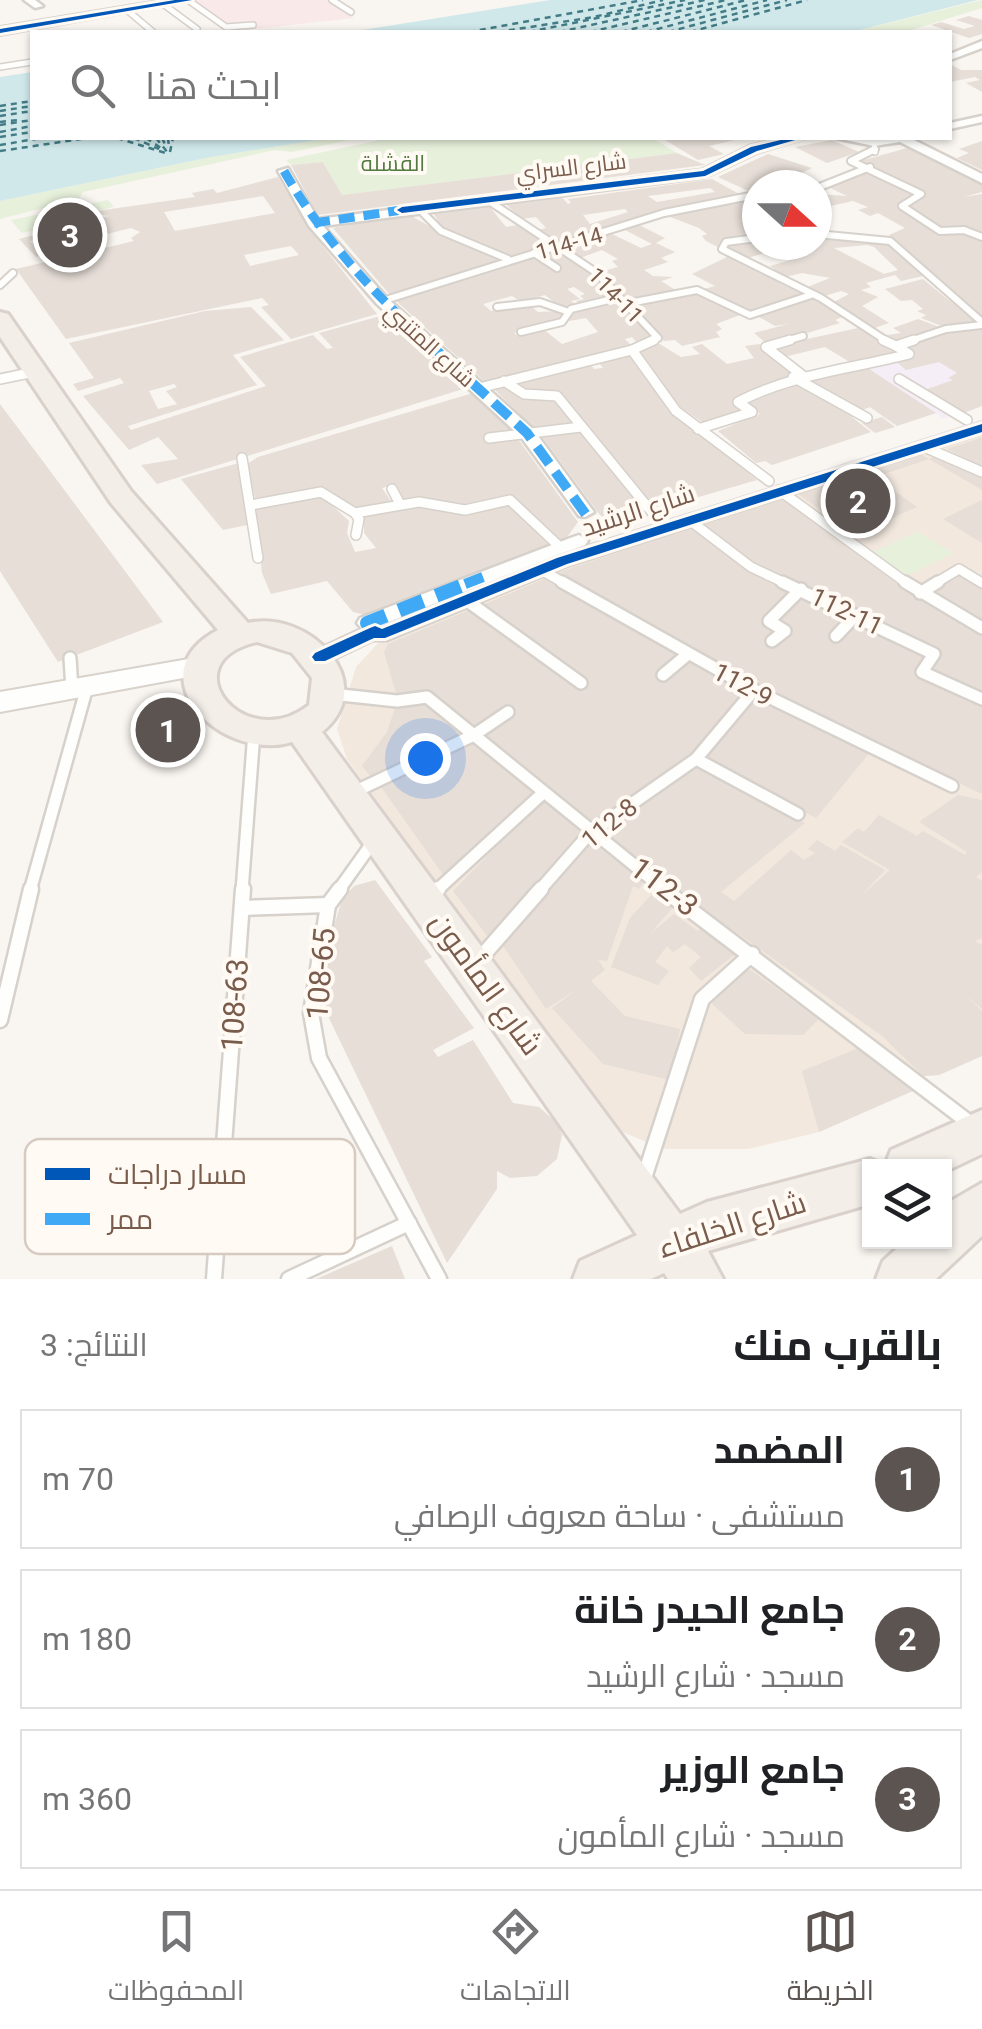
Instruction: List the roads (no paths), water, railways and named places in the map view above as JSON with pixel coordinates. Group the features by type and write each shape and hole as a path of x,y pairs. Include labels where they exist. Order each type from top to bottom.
{"main road":[{"path":"0,318 121,497 239,633"},
{"path":"239,633 282,634 304,643 320,657 330,674 331,694 321,712 300,727 273,734 230,723 211,709 198,685 200,666 216,644 239,633"},
{"name":"شارع المأمون","path":"300,727 684,1260"},
{"path":"923,1159 982,1132"},
{"name":"شارع الخلفاء","path":"598,1279 684,1260 743,1214 862,1183"},
{"path":"952,1230 982,1206"},
{"path":"901,1279 931,1249"}],"street":[{"path":"0,31 188,0"},
{"path":"29,5 58,3"},
{"path":"952,56 982,44"},
{"path":"952,111 978,120"},
{"path":"952,126 978,120"},
{"name":"شارع السراي","path":"314,223 706,172 754,150 791,140"},
{"path":"858,140 888,140"},
{"path":"906,140 982,178"},
{"name":"شارع المتنبي","path":"284,171 314,223 382,301 527,433 600,534"},
{"name":"شارع الرشيد","path":"977,421 774,485 541,570 380,635 367,623 560,547 655,516 774,485 922,446 977,421"},
{"name":"شارع الرشيد","path":"320,657 375,630"},
{"path":"2,697 200,666"}],"lane":[{"path":"188,0 226,26 253,25"},
{"path":"332,0 352,12"},
{"path":"163,4 197,29"},
{"path":"127,10 151,30"},
{"path":"0,67 30,62"},
{"path":"874,142 875,152 851,161 921,194 902,206 936,229 964,230 982,238"},
{"path":"832,182 870,167"},
{"name":"114-14","path":"382,301 664,214 742,198"},
{"name":"114-11","path":"489,200 507,218 588,265 658,338 636,349 676,411 920,593 982,628"},
{"path":"418,208 440,231 508,260"},
{"path":"832,235 890,241 982,324"},
{"path":"742,240 726,242 722,249 742,259"},
{"path":"534,253 557,268"},
{"path":"698,428 752,412 738,402 797,375 909,354 743,260"},
{"path":"0,284 13,273"},
{"path":"497,307 540,302 566,312 698,290 750,315 811,295"},
{"path":"521,332 562,322 566,312"},
{"path":"896,346 946,329 982,324"},
{"path":"803,336 766,347 797,375 866,418"},
{"path":"479,388 594,363 636,349 629,339"},
{"path":"0,380 34,372"},
{"path":"899,380 977,421"},
{"path":"504,381 524,394 557,396 655,516"},
{"path":"490,438 582,427"},
{"path":"922,446 982,472"},
{"path":"242,458 258,558"},
{"path":"392,489 400,504"},
{"path":"251,505 321,492 355,513 400,504 440,504 465,510 510,500 560,547"},
{"path":"355,513 356,535"},
{"name":"112-11","path":"688,519 751,567 934,654 922,672 982,699"},
{"path":"920,593 959,569 982,584"},
{"name":"112-9","path":"541,570 754,690 952,786"},
{"path":"772,641 785,631 770,621 801,589"},
{"path":"466,600 581,684"},
{"path":"836,636 856,615"},
{"path":"663,675 688,654"},
{"path":"0,1020 79,687 70,658"},
{"name":"112-8","path":"474,966 590,834 696,759 754,690"},
{"name":"112-3","path":"331,694 397,701 427,696 590,834 982,1132"},
{"path":"349,794 474,736 508,712"},
{"name":"108-63","path":"225,1139 254,732"},
{"path":"696,759 798,814"},
{"path":"425,900 542,793"},
{"name":"108-65","path":"378,835 328,904 312,1013 319,1058 440,1279"},
{"path":"242,908 328,904"},
{"path":"638,1195 702,999 752,954"},
{"path":"355,1248 409,1223"},
{"name":"108-63","path":"214,1279 216,1254"},
{"path":"290,1279 343,1254"}],"water":[{"path":"550,0 978,0 859,30 362,30"},
{"path":"30,72 30,140 317,140 211,157 0,201 0,77"}],"tram line":[{"path":"382,626 560,555 982,421"}],"place":[{"name":"جامع الوزير","path":"70,235"},
{"name":"جامع الحيدر خانة","path":"858,501"},
{"name":"المضمد","path":"168,730"}],"park label":[{"name":"القشلة","path":"393,163"}]}
